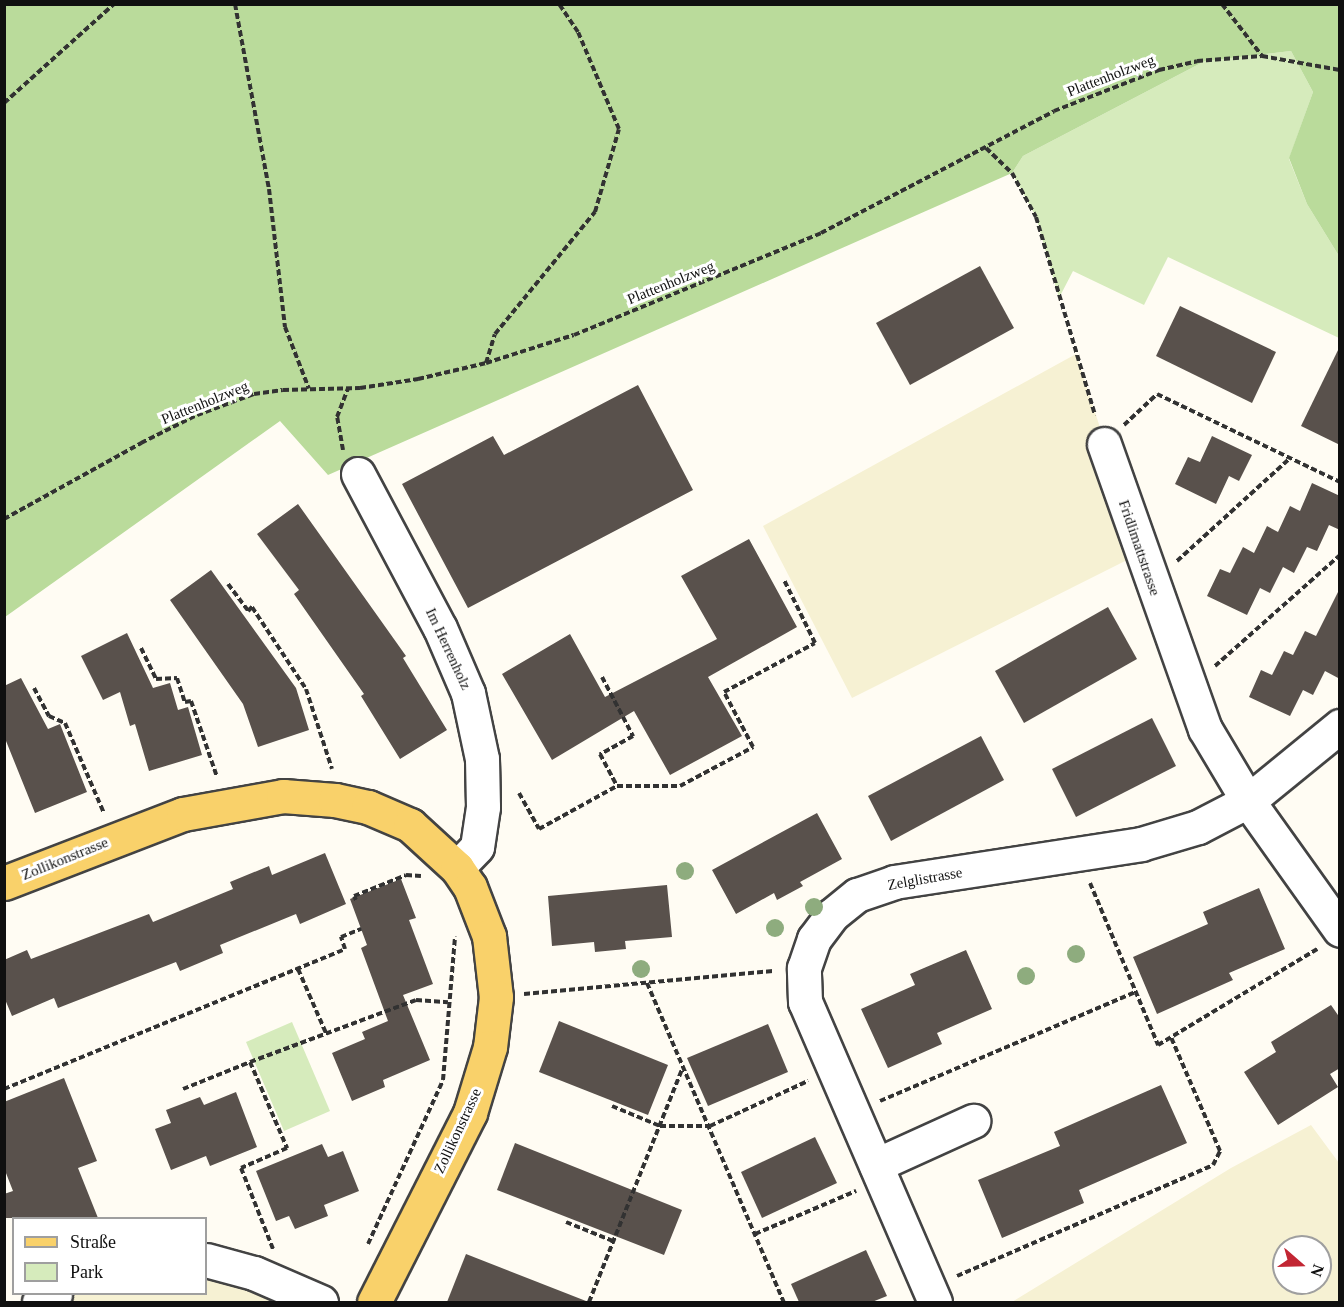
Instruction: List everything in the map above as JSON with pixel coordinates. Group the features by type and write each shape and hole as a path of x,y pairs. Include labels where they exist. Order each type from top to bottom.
{"main road":[{"name":"Zollikonstrasse","path":"4,883 183,814 283,796 335,800 368,807 410,825 443,875 478,903 489,936 496,997 490,1047 470,1113 374,1302"}],"street":[{"name":"Fridlimattstrasse","path":"1104,444 1188,690 1205,729 1330,939"},
{"name":"Im Herrenholz","path":"358,474 440,628 468,693 482,759 483,807 477,847 443,875"},
{"name":"Zelglistrasse","path":"932,1295 805,1002 804,968 814,939 832,915 857,895 894,882 1141,844 1198,827 1248,801 1340,726"},
{"path":"879,1173 973,1121"},
{"path":"207,1260 289,1288 321,1302"}],"path":[{"path":"4,103 114,4"},
{"path":"235,4 269,189 285,327 309,389"},
{"path":"486,363 495,334 595,212 619,129 578,32 559,4"},
{"path":"1222,4 1262,56"},
{"name":"Plattenholzweg","path":"4,519 198,415 254,394 348,388 486,363 574,335 821,233 1054,111 1159,70 1207,60 1262,56 1340,70"},
{"path":"986,148 1012,173 1036,217 1104,444 1157,394 1340,482"},
{"path":"348,388 337,417 340,446 358,474"},
{"path":"1152,584 1290,458"},
{"path":"1188,690 1340,555"},
{"path":"519,793 539,829 617,786 680,786 753,747 724,692 815,643 784,580"},
{"path":"228,584 248,611 252,607 306,689 332,767"},
{"path":"141,648 156,679 177,678 185,702 191,700 207,754"},
{"path":"602,677 633,736 600,754 617,786"},
{"path":"34,688 49,716 65,723 95,794"},
{"path":"356,900 354,896 406,874 443,875"},
{"path":"1103,915 1158,1045 1330,939"},
{"path":"395,1257 367,1244 443,1080 448,1051 448,1002 454,927"},
{"path":"4,1089 345,949 341,937 361,929"},
{"path":"496,997 804,968"},
{"path":"297,969 326,1033"},
{"path":"647,983 784,1302"},
{"path":"852,1113 1136,992"},
{"path":"183,1089 416,1000 448,1002"},
{"path":"932,1295 1213,1165 1220,1151 1171,1037"},
{"path":"250,1062 288,1148 241,1168 289,1288"},
{"path":"589,1302 683,1067"},
{"path":"612,1106 660,1126 710,1126 833,1070"},
{"path":"755,1234 879,1173"},
{"path":"566,1222 613,1241"}],"shaded area":[{"path":"1076,354 1141,553 852,698 763,526"},
{"path":"1311,1125 1339,1163 1339,1302 1012,1302 1231,1168"},
{"path":"207,1260 321,1302 39,1302 53,1295 207,1295"}],"green space":[{"path":"5,5 1339,5 1339,256 1307,204 1289,158 1313,92 1291,51 1205,61 1023,156 1012,173 328,475 280,421 5,617"},
{"path":"1291,51 1313,92 1289,159 1307,204 1339,256 1339,338 1168,257 1144,305 1073,271 1059,298 1036,217 1012,173 1023,156 1205,61"},
{"path":"292,1022 330,1111 284,1131 246,1042"}],"building":[{"path":"980,266 1014,328 910,385 876,323"},
{"path":"1180,306 1276,352 1252,403 1156,356"},
{"path":"1340,346 1340,445 1301,426"},
{"path":"638,385 693,490 468,608 402,484 493,436 504,455"},
{"path":"1212,436 1252,455 1239,481 1229,476 1216,504 1175,484 1188,457 1200,462"},
{"path":"1312,483 1340,496 1340,530 1329,525 1317,551 1307,547 1294,573 1283,567 1270,593 1260,588 1247,615 1207,596 1220,569 1230,573 1243,547 1254,553 1267,526 1278,532 1290,506 1300,511"},
{"path":"298,504 406,656 403,658 447,730 400,759 361,696 364,694 294,594 299,590 257,534"},
{"path":"749,539 797,627 708,677 742,736 670,775 634,711 552,760 502,674 570,634 605,697 717,639 681,576"},
{"path":"211,570 296,688 309,730 258,747 243,704 170,600"},
{"path":"1340,588 1340,679 1325,671 1313,695 1303,690 1290,716 1249,697 1261,670 1272,675 1284,651 1293,655 1305,631 1316,636"},
{"path":"1108,607 1137,659 1024,723 995,671"},
{"path":"127,633 153,688 170,683 178,710 188,707 202,755 149,771 135,724 130,726 120,692 103,700 81,656"},
{"path":"21,678 48,729 60,724 87,792 35,813 4,736 4,686"},
{"path":"1152,718 1176,766 1076,817 1052,769"},
{"path":"981,736 1004,780 891,841 868,796"},
{"path":"817,813 842,859 800,882 803,886 777,900 774,893 736,914 712,870"},
{"path":"325,853 346,904 300,924 296,914 220,945 223,953 180,971 176,962 58,1008 54,998 12,1016 4,997 4,960 27,950 31,959 149,914 153,922 233,889 230,882 269,866 272,875"},
{"path":"401,879 416,918 409,920 433,984 403,995 430,1060 383,1080 385,1087 352,1101 332,1053 365,1039 362,1032 388,1021 361,948 367,945 350,899"},
{"path":"667,885 672,937 625,941 626,949 595,952 594,942 552,946 548,896"},
{"path":"1259,888 1285,949 1229,973 1233,980 1157,1014 1133,957 1208,924 1203,912"},
{"path":"966,950 992,1009 937,1033 942,1044 888,1068 861,1009 915,985 910,974"},
{"path":"1331,1005 1340,1018 1340,1068 1330,1074 1338,1087 1278,1125 1244,1072 1276,1052 1271,1042"},
{"path":"559,1021 668,1065 648,1115 539,1072"},
{"path":"768,1024 788,1072 708,1106 687,1058"},
{"path":"64,1078 97,1161 78,1168 98,1217 4,1218 4,1194 13,1191 4,1168 4,1102"},
{"path":"1161,1085 1187,1143 1079,1190 1084,1203 1002,1238 978,1180 1060,1146 1054,1132"},
{"path":"236,1092 257,1147 210,1166 206,1156 171,1170 155,1129 171,1123 166,1110 200,1097 204,1105"},
{"path":"815,1137 837,1183 762,1218 741,1172"},
{"path":"515,1143 682,1210 664,1255 497,1190"},
{"path":"322,1144 328,1157 343,1151 359,1191 324,1205 328,1216 295,1229 289,1216 276,1221 256,1171"},
{"path":"866,1250 887,1296 872,1302 799,1302 791,1284"},
{"path":"466,1254 586,1301 447,1302"}]}
